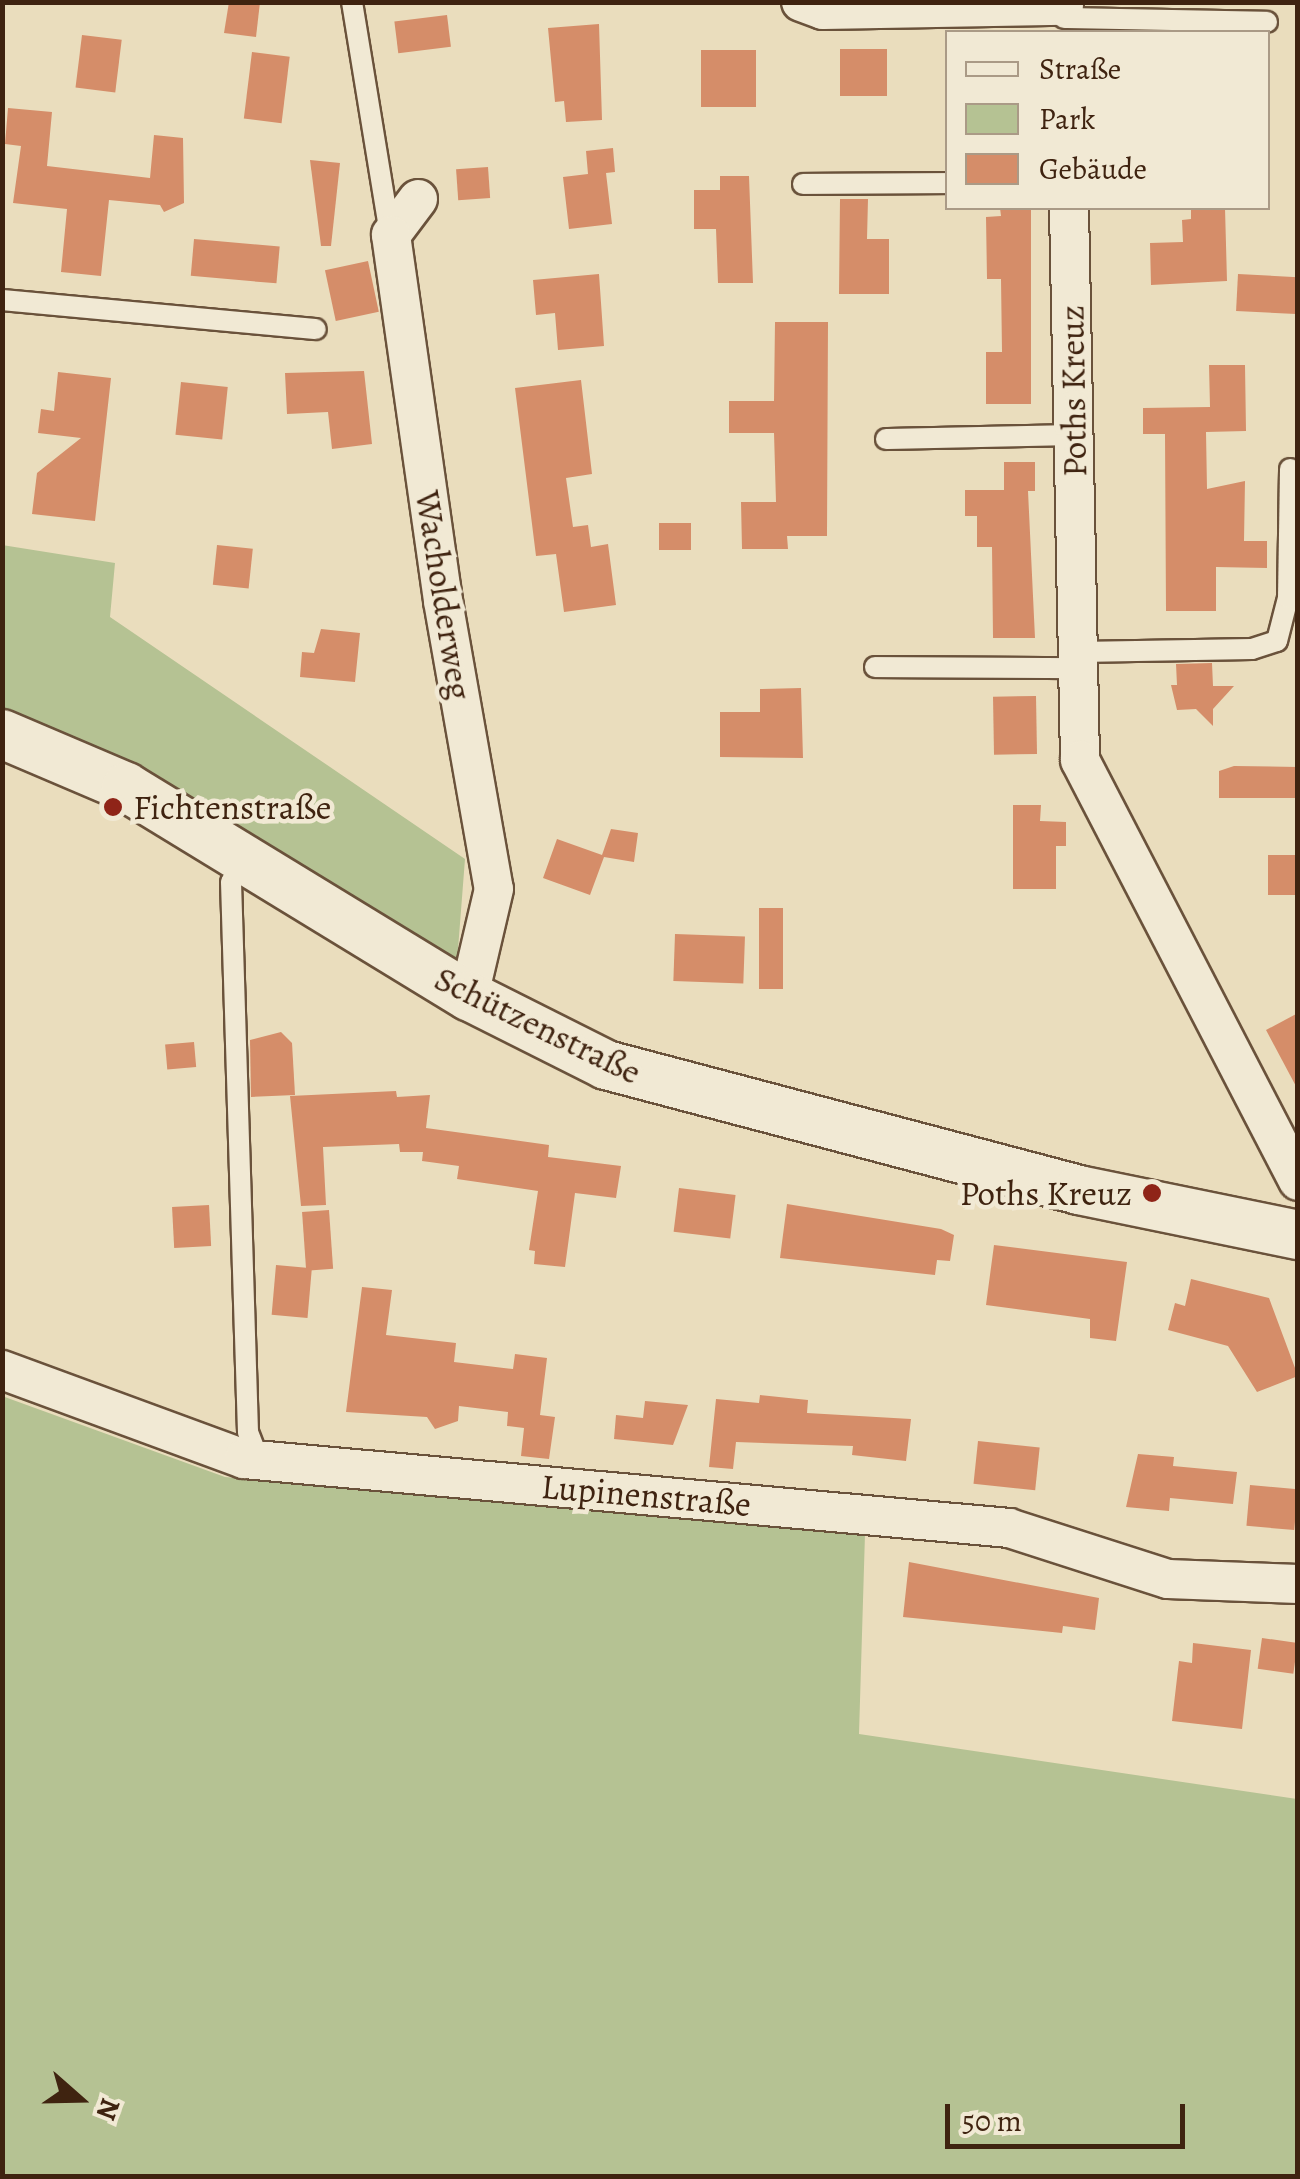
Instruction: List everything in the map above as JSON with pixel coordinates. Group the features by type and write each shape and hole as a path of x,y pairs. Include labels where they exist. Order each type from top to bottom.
{"street":[{"path":"801,2 823,10 1064,15"},
{"path":"391,235 418,199"},
{"name":"Poths Kreuz","path":"1068,210 1080,760 1298,1181"},
{"name":"Wacholderweg","path":"391,235 443,601 494,889 469,996"},
{"name":"Schützenstraße","path":"2,734 93,770 245,856 469,996 606,1065 666,1085 1079,1190 1298,1235"},
{"name":"Lupinenstraße","path":"2,1370 259,1460 1009,1528 1168,1578 1298,1584"}],"lane":[{"path":"352,2 391,235"},
{"path":"1064,15 1267,22"},
{"path":"803,184 945,183"},
{"path":"2,300 316,330"},
{"path":"886,440 1075,434"},
{"path":"875,667 1252,650 1277,641 1288,598 1290,469"},
{"path":"245,856 231,882 248,1432 259,1460"}],"green space":[{"path":"2,545 115,563 110,617 465,859 457,962 3,713"},
{"path":"2,1396 225,1477 865,1534 859,1734 1297,1799 1297,2176 3,2176"}],"building":[{"path":"229,2 260,2 256,37 224,33"},
{"path":"447,15 451,47 398,53 394,21"},
{"path":"599,24 602,120 566,122 564,101 555,102 548,28"},
{"path":"82,35 122,40 115,92 76,88"},
{"path":"840,49 887,49 887,96 840,96"},
{"path":"701,50 756,50 756,107 701,107"},
{"path":"252,52 290,57 282,123 244,119"},
{"path":"8,108 52,112 47,166 150,178 154,135 183,138 184,203 164,212 160,205 109,200 101,276 61,272 67,209 13,203 21,146 5,144"},
{"path":"613,148 615,172 606,173 612,224 569,229 563,177 588,174 586,151"},
{"path":"310,160 340,163 331,246 321,246"},
{"path":"488,167 490,198 458,200 456,169"},
{"path":"720,176 749,176 753,283 718,283 716,229 694,229 694,190 720,190"},
{"path":"840,199 868,199 867,239 889,239 889,294 839,294"},
{"path":"1000,210 1031,210 1031,404 986,404 986,352 1002,352 1001,279 987,279 986,217 1001,216"},
{"path":"1191,210 1225,210 1227,281 1151,285 1150,243 1183,242 1182,220 1191,219"},
{"path":"194,239 280,246 276,283 191,276"},
{"path":"368,261 379,312 336,321 325,270"},
{"path":"599,274 604,346 558,350 555,313 536,315 533,280"},
{"path":"1238,274 1298,277 1296,314 1236,311"},
{"path":"775,322 828,322 827,536 787,536 788,549 742,549 741,502 776,502 774,433 729,433 729,401 774,401"},
{"path":"1209,365 1245,365 1246,431 1206,432 1207,489 1245,481 1244,541 1267,541 1267,568 1216,567 1216,611 1166,611 1165,434 1143,434 1143,408 1210,407"},
{"path":"364,371 372,444 332,449 328,412 287,414 285,373"},
{"path":"58,372 111,378 95,521 32,514 37,473 81,438 38,433 41,409 54,411"},
{"path":"581,380 592,474 566,478 573,527 588,525 591,547 608,544 616,605 564,612 556,554 536,556 515,388"},
{"path":"181,382 228,387 222,440 175,435"},
{"path":"1004,462 1035,462 1035,491 1028,491 1035,638 993,638 992,547 977,547 977,516 965,516 965,490 1004,490"},
{"path":"659,523 691,523 691,550 659,550"},
{"path":"217,545 253,549 249,589 213,585"},
{"path":"321,629 360,633 355,682 300,677 302,652 314,653"},
{"path":"1212,663 1213,686 1234,686 1213,709 1213,726 1196,709 1177,710 1171,685 1177,685 1176,664"},
{"path":"801,688 803,758 720,757 720,712 760,712 760,689"},
{"path":"1036,696 1037,754 994,755 993,697"},
{"path":"1234,766 1298,767 1298,798 1219,798 1219,771"},
{"path":"1013,805 1041,805 1040,821 1066,822 1066,846 1056,846 1056,889 1013,889"},
{"path":"611,829 638,833 634,862 604,857 590,895 543,878 557,839 602,855"},
{"path":"1268,855 1298,855 1298,895 1268,895"},
{"path":"759,908 783,908 783,989 759,989"},
{"path":"675,934 745,936 743,983 673,981"},
{"path":"1298,1013 1298,1090 1266,1030"},
{"path":"281,1032 292,1043 295,1095 251,1097 250,1040"},
{"path":"194,1042 196,1067 167,1069 165,1045"},
{"path":"396,1091 397,1097 430,1095 426,1128 549,1145 548,1157 621,1166 616,1198 575,1193 565,1267 534,1264 535,1251 529,1250 538,1191 457,1179 459,1166 422,1161 423,1152 400,1152 399,1144 323,1147 326,1205 301,1206 290,1096"},
{"path":"679,1188 736,1195 730,1239 674,1232"},
{"path":"787,1204 941,1229 954,1235 950,1261 937,1260 935,1275 780,1258"},
{"path":"209,1205 211,1246 174,1248 172,1207"},
{"path":"329,1210 333,1269 306,1271 302,1212"},
{"path":"994,1245 1127,1262 1116,1341 1090,1338 1090,1319 986,1305"},
{"path":"276,1265 312,1268 308,1318 272,1315"},
{"path":"1191,1279 1269,1298 1298,1376 1257,1392 1228,1346 1168,1330 1175,1303 1185,1306"},
{"path":"362,1287 392,1290 386,1335 456,1343 454,1362 513,1369 515,1354 547,1358 540,1415 555,1417 549,1459 521,1456 524,1428 507,1426 508,1412 459,1406 458,1421 435,1429 427,1417 346,1412"},
{"path":"760,1395 808,1400 807,1413 911,1419 906,1461 852,1455 853,1446 736,1442 733,1469 709,1467 716,1399 759,1403"},
{"path":"645,1401 688,1405 673,1445 614,1439 616,1415 643,1418"},
{"path":"978,1441 1040,1447 1035,1490 974,1484"},
{"path":"1138,1454 1174,1457 1173,1466 1237,1472 1233,1504 1170,1498 1169,1511 1126,1507"},
{"path":"1250,1485 1298,1489 1294,1530 1246,1526"},
{"path":"909,1562 1099,1598 1095,1630 1063,1626 1062,1633 903,1617"},
{"path":"1262,1638 1298,1643 1293,1674 1258,1669"},
{"path":"1193,1643 1251,1650 1242,1729 1172,1721 1179,1661 1192,1663"}],"place":[{"name":"Fichtenstraße","path":"113,807"},
{"name":"Poths Kreuz","path":"1152,1193"}]}
